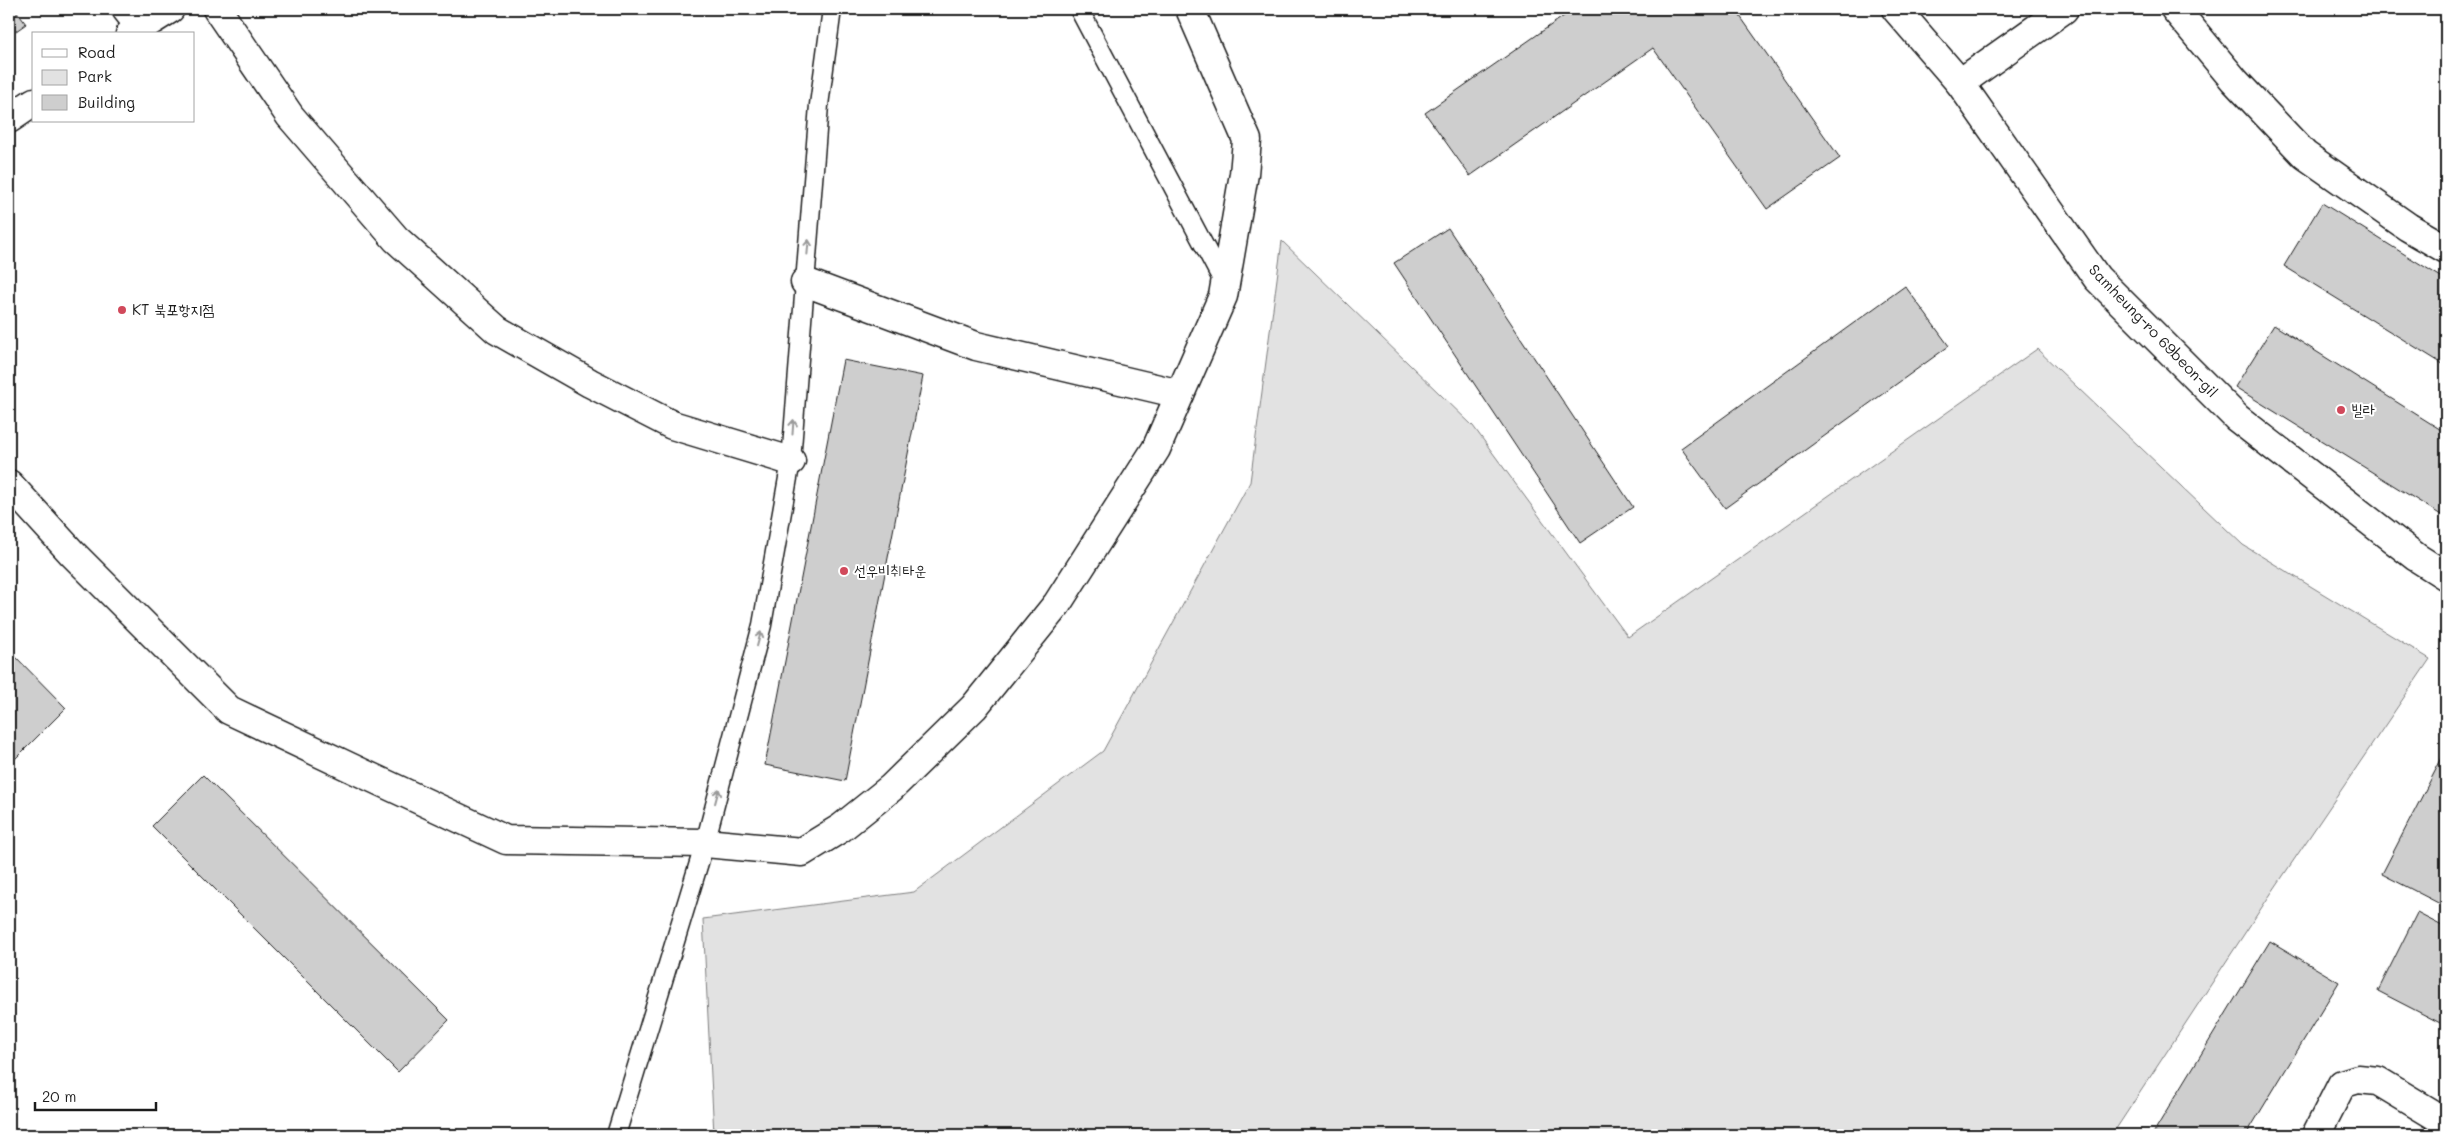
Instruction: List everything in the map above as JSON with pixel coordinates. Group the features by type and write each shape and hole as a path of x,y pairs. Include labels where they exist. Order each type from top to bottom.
{"street":[{"path":"132,23 170,9"},
{"path":"217,9 290,116 396,239 497,330 590,383 672,425 791,461"},
{"path":"9,484 72,553 229,710 506,840 705,843 802,852 841,828 891,788 974,707 1057,604 1156,449 1223,296 1244,174 1247,140 1190,9"},
{"name":"Samheung-ro 69beon-gil","path":"1896,9 1960,83 2097,278 2237,418 2416,557 2446,576"},
{"path":"1960,83 2064,9"},
{"path":"2175,9 2234,80 2305,155 2408,227 2446,249"},
{"path":"9,119 32,103"},
{"path":"805,282 976,346 1180,394"},
{"path":"2316,1135 2342,1084 2358,1079 2378,1081 2446,1122"}],"lane":[{"path":"616,1135 705,843 762,625 791,461 819,105 832,9"},
{"path":"1079,9 1225,285"}],"green space":[{"path":"1282,241 1473,426 1628,637 2037,349 2243,545 2430,659 2264,904 2112,1135 714,1135 703,919 914,892 1103,751 1250,482"}],"building":[{"path":"9,9 15,9 26,24 9,36"},
{"path":"1574,9 1735,9 1840,158 1767,209 1653,48 1470,176 1425,113"},
{"path":"2322,203 2446,280 2446,366 2284,266"},
{"path":"1448,228 1633,507 1580,543 1394,263"},
{"path":"1905,286 1949,346 1725,508 1681,448"},
{"name":"빌라","path":"2274,325 2446,433 2446,518 2235,387"},
{"name":"선우비취타운","path":"843,360 923,376 845,781 765,765"},
{"path":"9,650 66,708 15,759 9,753"},
{"path":"2446,750 2446,907 2382,874"},
{"path":"203,775 449,1020 398,1072 152,826"},
{"path":"2417,913 2446,928 2446,1026 2378,991"},
{"path":"2270,941 2339,982 2246,1135 2152,1135"}],"place":[{"name":"KT 북포항지점","path":"122,310"},
{"name":"빌라","path":"2341,410"},
{"name":"선우비취타운","path":"844,571"}]}
